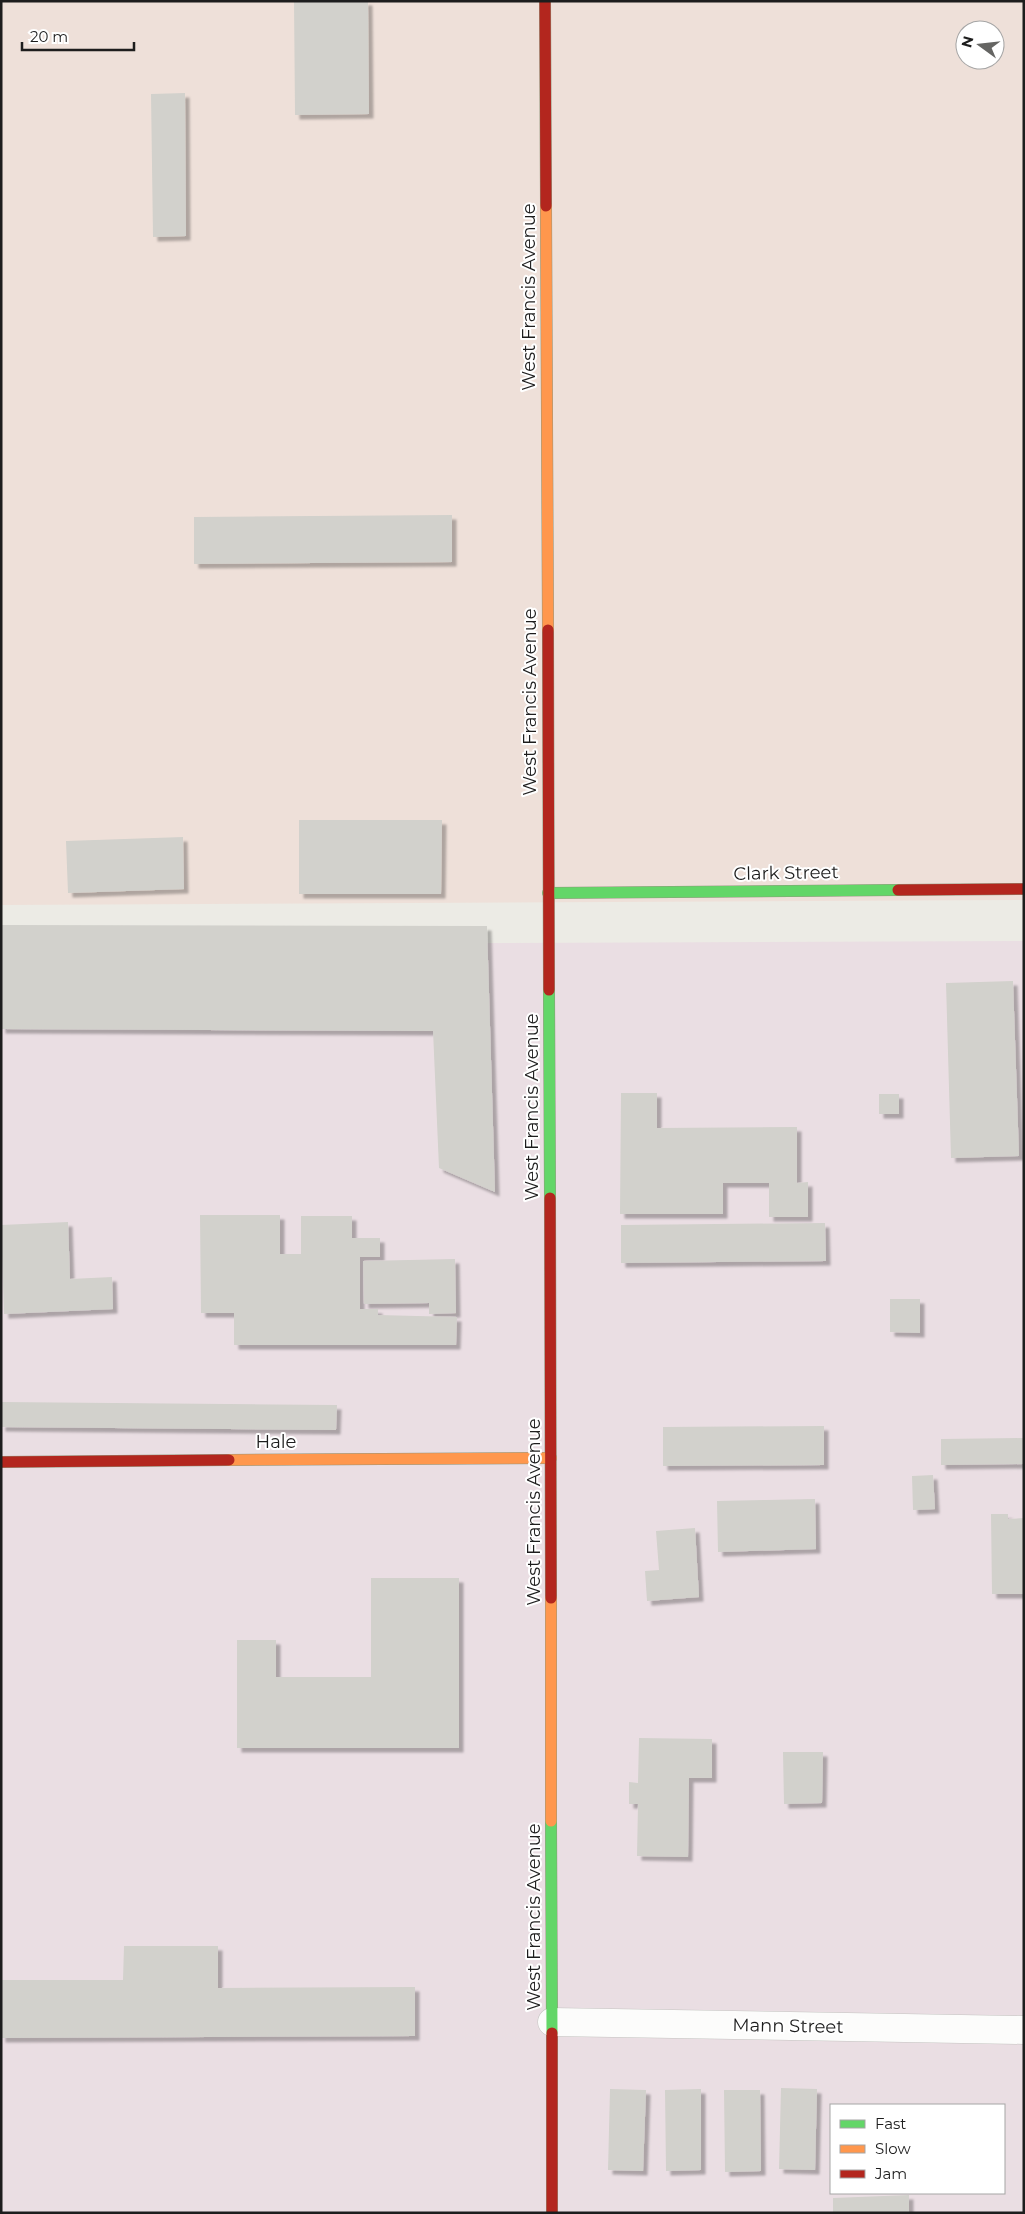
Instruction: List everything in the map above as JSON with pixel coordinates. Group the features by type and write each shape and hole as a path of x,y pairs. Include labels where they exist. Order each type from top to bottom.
{"street":[{"name":"West Francis Avenue","path":"545,1 552,2213"},
{"name":"Clark Street","path":"548,893 1024,889"},
{"name":"Hale","path":"1,1462 551,1458"},
{"name":"Mann Street","path":"552,2022 1024,2030"}],"shaded area":[{"path":"1,1 1024,1 1024,900 1,905"},
{"path":"1024,941 1024,2213 1,2213 1,945"}],"building":[{"path":"294,1 368,1 369,114 295,115"},
{"path":"185,93 186,236 153,237 151,94"},
{"path":"452,515 452,562 194,564 194,517"},
{"path":"299,820 442,820 441,894 299,894"},
{"path":"183,837 184,889 68,893 66,841"},
{"path":"1,925 487,926 495,1192 439,1168 433,1031 1,1029"},
{"path":"1013,981 1019,1156 951,1158 946,983"},
{"path":"621,1093 657,1093 657,1128 797,1127 797,1183 808,1182 808,1217 769,1217 769,1183 723,1183 723,1214 620,1214"},
{"path":"879,1094 899,1094 899,1114 879,1114"},
{"path":"200,1215 280,1215 280,1254 301,1254 301,1216 352,1216 352,1238 380,1238 380,1257 360,1257 360,1309 378,1309 378,1315 457,1317 456,1345 234,1345 234,1313 201,1313"},
{"path":"68,1222 70,1279 112,1277 113,1309 4,1314 1,1225"},
{"path":"825,1223 826,1261 621,1263 621,1225"},
{"path":"455,1259 456,1313 429,1314 429,1303 364,1304 363,1261"},
{"path":"890,1299 920,1299 920,1333 890,1332"},
{"path":"1,1402 337,1405 336,1430 1,1427"},
{"path":"824,1426 824,1465 663,1466 663,1427"},
{"path":"1024,1438 1024,1464 941,1465 941,1439"},
{"path":"933,1475 935,1509 913,1510 912,1476"},
{"path":"815,1499 816,1549 718,1552 717,1501"},
{"path":"991,1514 1008,1514 1008,1519 1024,1518 1024,1594 992,1594"},
{"path":"695,1528 699,1597 647,1601 645,1571 659,1570 656,1531"},
{"path":"371,1578 459,1578 459,1748 237,1748 237,1640 276,1640 276,1677 371,1677"},
{"path":"639,1738 712,1739 712,1778 689,1778 688,1857 637,1856 638,1804 629,1804 629,1782 638,1783"},
{"path":"783,1752 823,1752 822,1803 784,1804"},
{"path":"124,1946 218,1946 218,1988 415,1987 415,2036 1,2038 1,1980 123,1980"},
{"path":"781,2088 817,2089 815,2170 779,2169"},
{"path":"610,2089 646,2090 643,2171 608,2170"},
{"path":"701,2089 701,2170 666,2171 665,2090"},
{"path":"724,2090 760,2090 761,2171 725,2172"},
{"path":"909,2195 909,2213 833,2213 833,2198"}],"traffic: fast":[{"path":"548,893 898,890"},
{"path":"549,990 550,1198"},
{"path":"551,1821 552,2033"}],"traffic: slow":[{"path":"546,206 548,630"},
{"path":"229,1460 551,1458"},
{"path":"551,1598 551,1821"}],"traffic: jam":[{"path":"545,1 546,206"},
{"path":"548,630 549,990"},
{"path":"898,890 1024,889"},
{"path":"550,1198 551,1598"},
{"path":"1,1462 229,1460"},
{"path":"552,2033 552,2213"}]}
